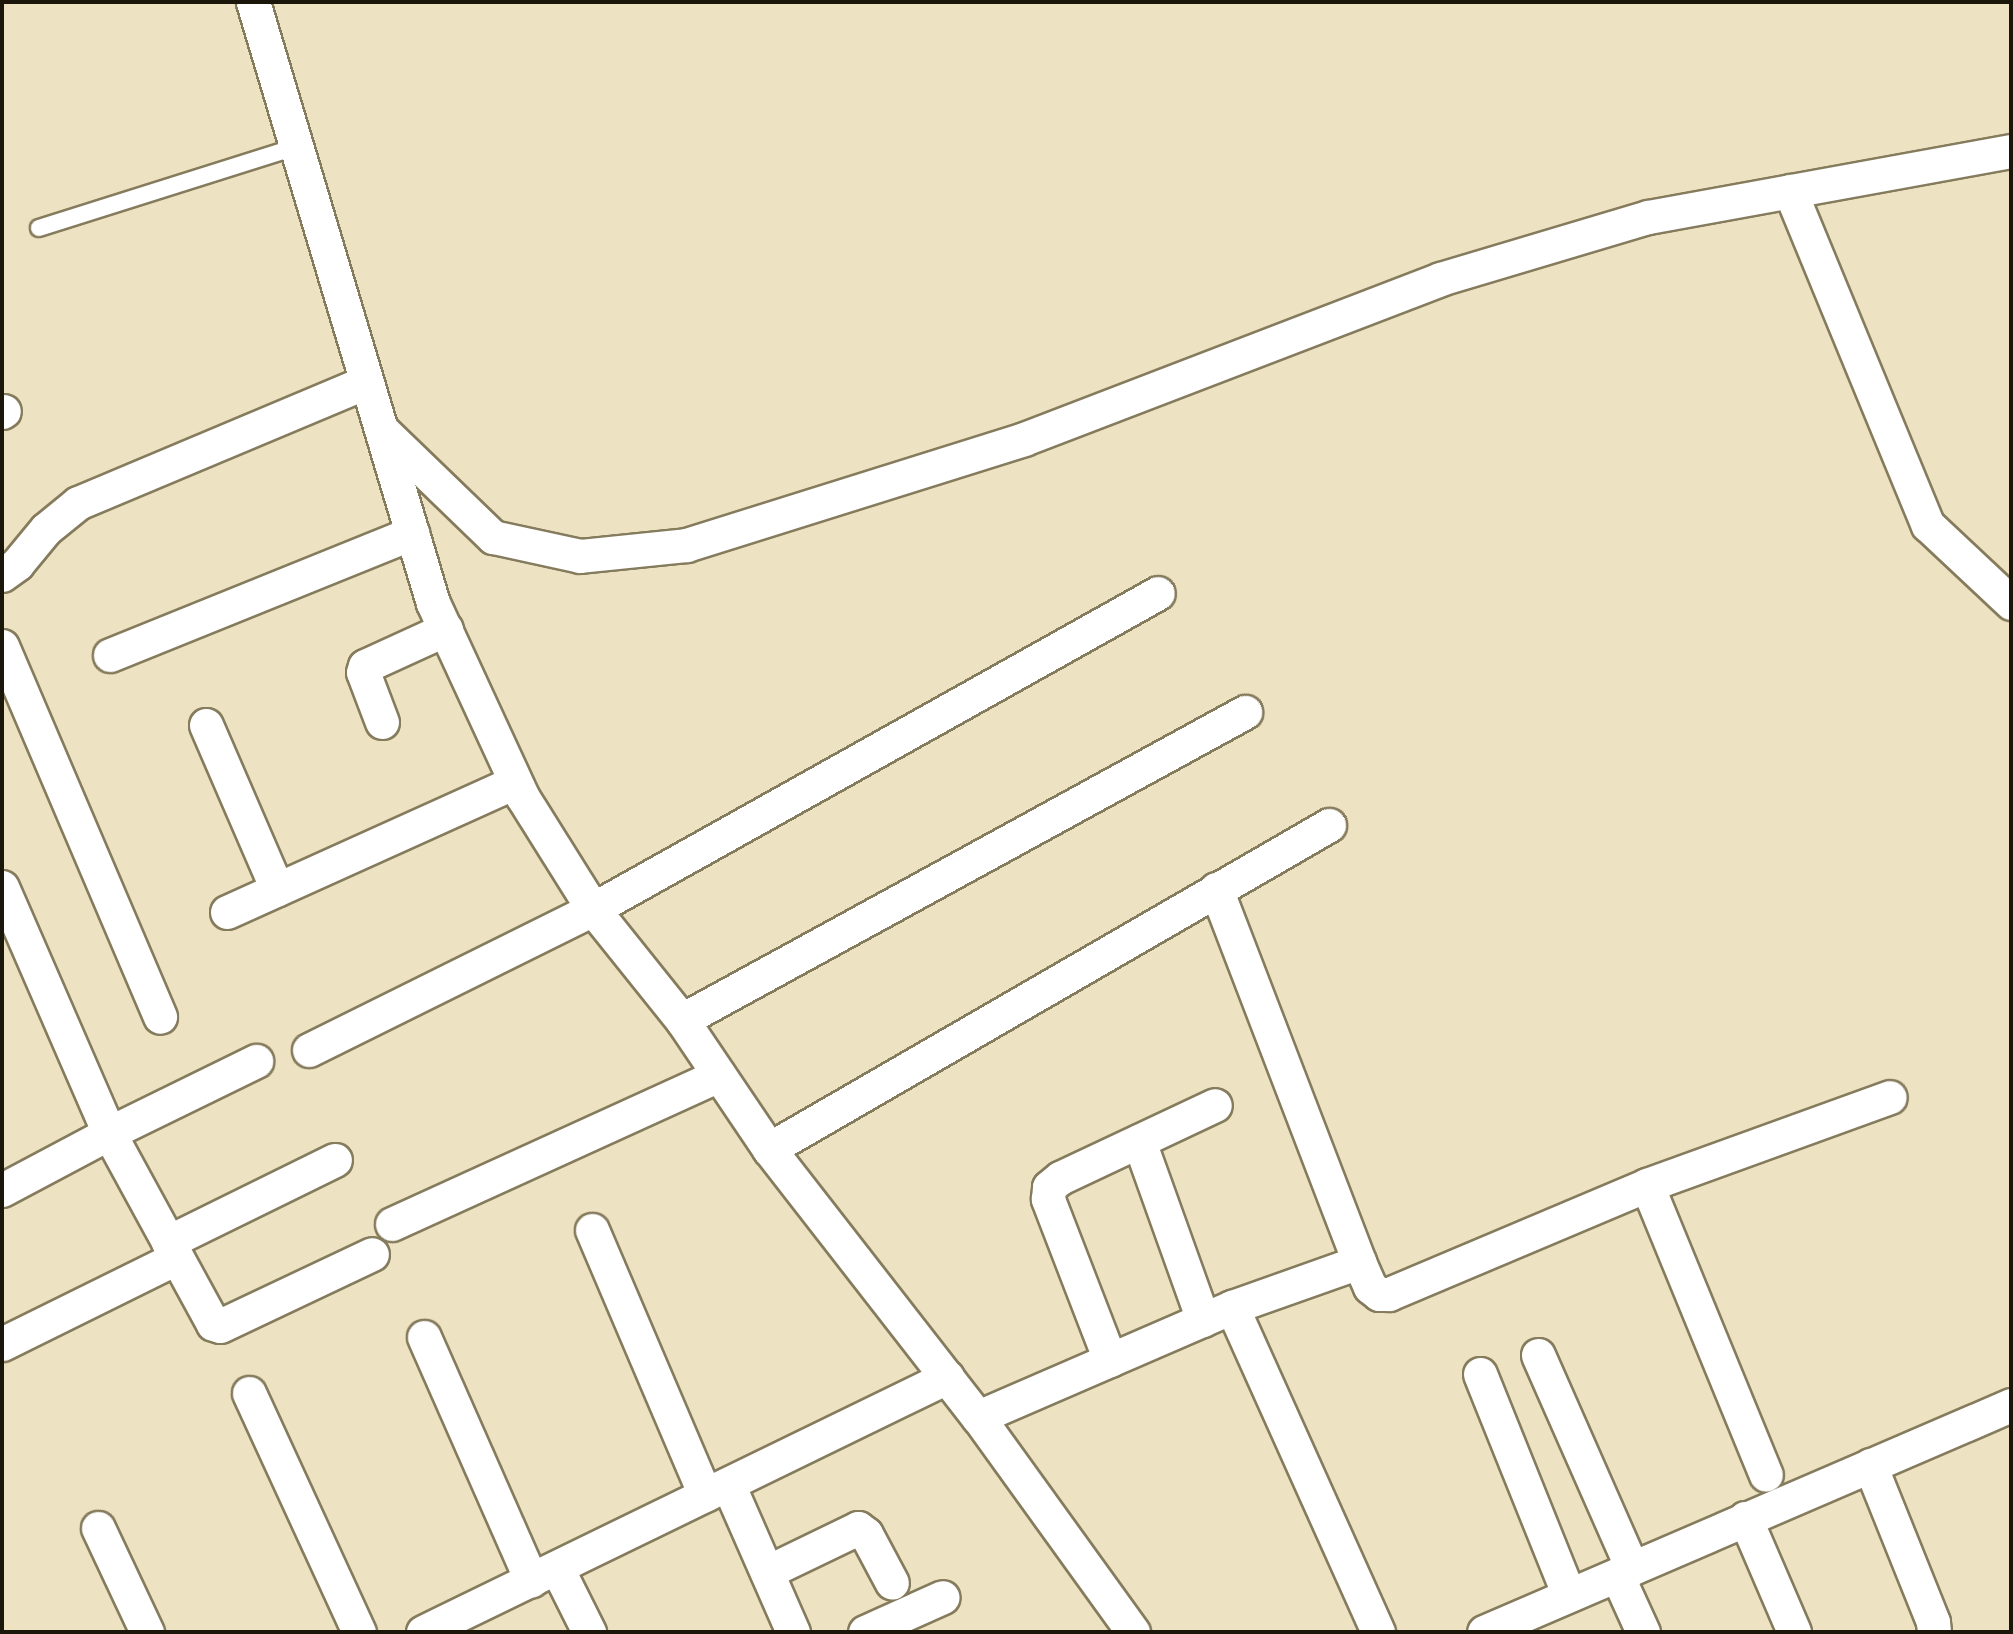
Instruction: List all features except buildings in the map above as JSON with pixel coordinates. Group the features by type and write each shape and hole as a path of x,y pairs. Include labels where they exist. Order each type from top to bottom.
{"street":[{"path":"253,2 433,603 515,782 593,909 682,1020 769,1149 978,1417 1133,1632"},
{"path":"379,427 493,537 580,556 686,545 1024,439 1440,279 1648,217 2011,151"},
{"path":"1790,191 1928,525 2011,603"},
{"path":"2,575 17,564 46,528 78,503 366,382"},
{"path":"110,655 412,533"},
{"path":"309,1051 593,909 1158,593"},
{"path":"382,722 363,672 365,666 446,629"},
{"path":"2,646 160,1017"},
{"path":"682,1020 1245,712"},
{"path":"206,725 277,889"},
{"path":"228,912 515,782"},
{"path":"769,1149 1329,825"},
{"path":"2,887 109,1133 213,1324 220,1326 372,1254"},
{"path":"1216,889 1359,1262 1370,1287 1379,1294 1389,1294 1647,1185 1890,1097"},
{"path":"2,1190 109,1133 256,1061"},
{"path":"392,1224 719,1075"},
{"path":"1110,1360 1047,1194 1052,1182 1216,1105"},
{"path":"1139,1141 1217,1313 1378,1632"},
{"path":"2,1344 335,1160"},
{"path":"1647,1185 1766,1475"},
{"path":"592,1230 717,1490 767,1572 793,1632"},
{"path":"978,1417 1217,1313 1359,1262"},
{"path":"424,1337 544,1574 589,1632"},
{"path":"1538,1354 1624,1572 1643,1632"},
{"path":"1480,1374 1569,1595"},
{"path":"423,1632 947,1377"},
{"path":"249,1393 359,1632"},
{"path":"1484,1632 2011,1405"},
{"path":"1870,1465 1934,1632"},
{"path":"1745,1518 1794,1632"},
{"path":"99,1528 147,1632"},
{"path":"767,1572 858,1528 866,1534 892,1583"},
{"path":"865,1632 943,1597"}],"lane":[{"path":"39,228 296,147"}]}
